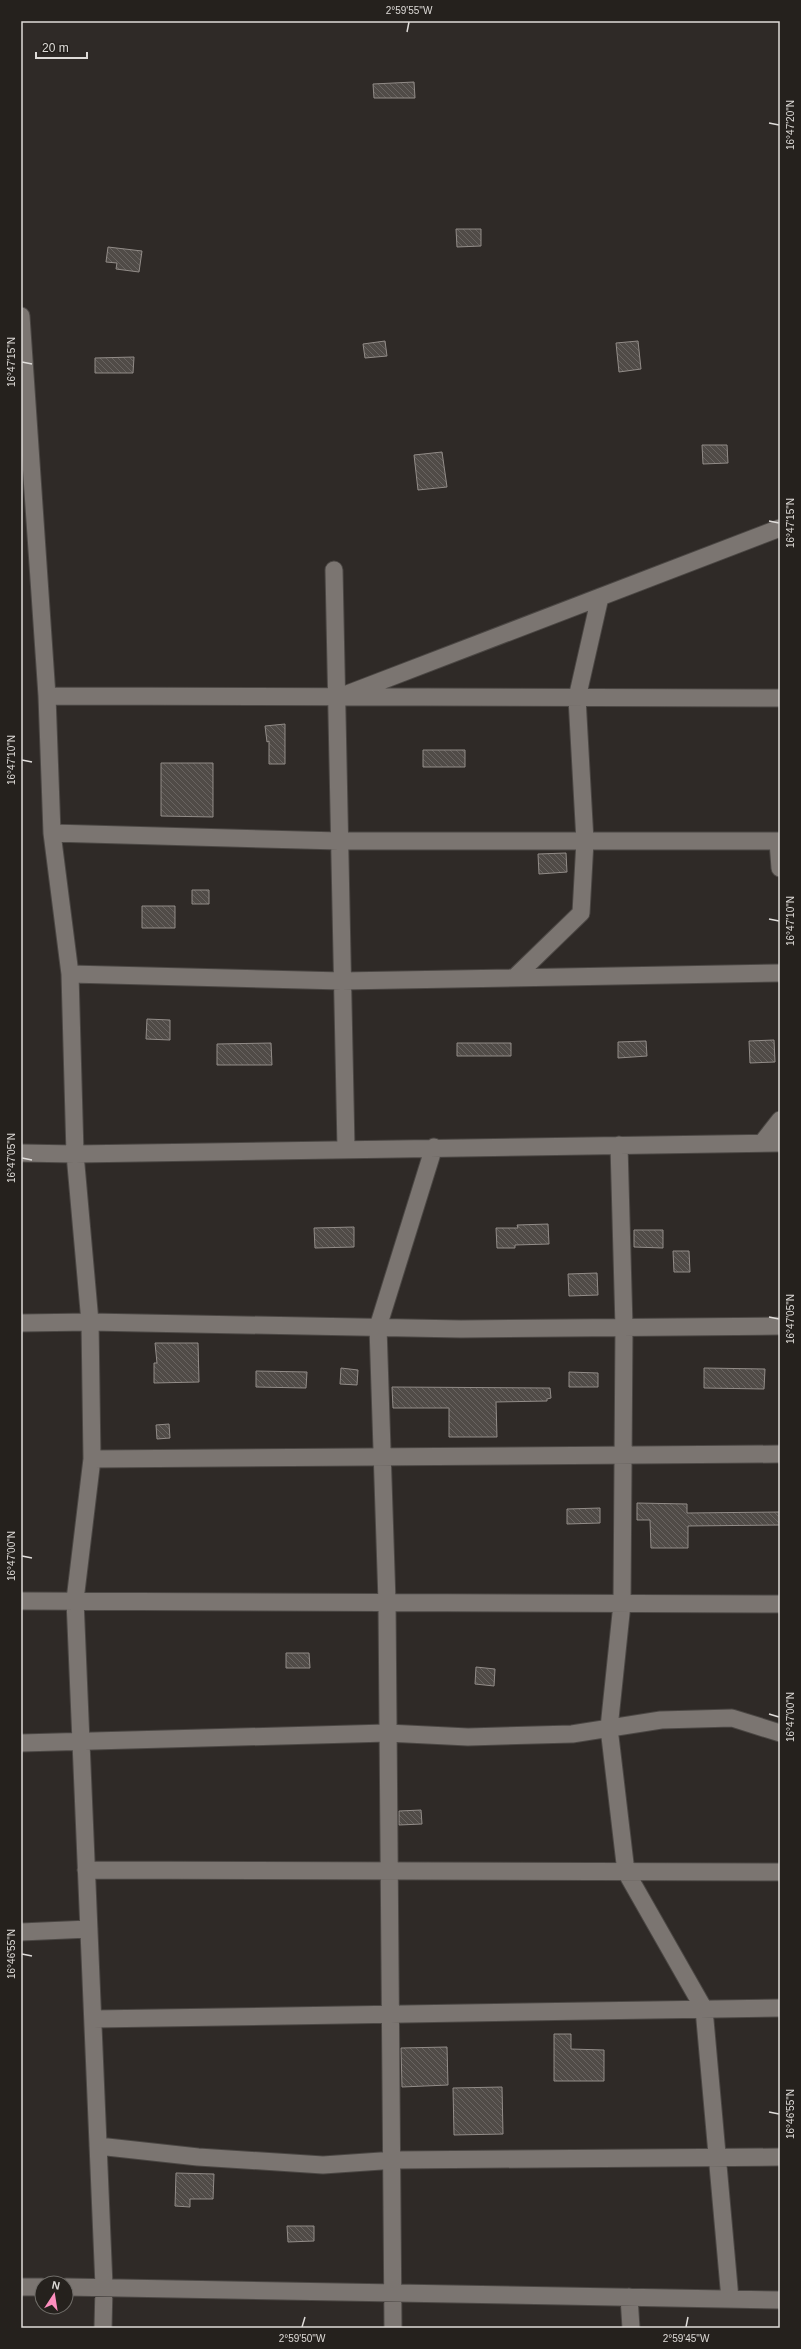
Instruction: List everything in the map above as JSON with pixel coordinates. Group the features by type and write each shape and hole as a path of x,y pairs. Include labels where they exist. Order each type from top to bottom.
{"street":[{"path":"21,316 47,696 52,832 70,974 74,1154 90,1322 92,1459 75,1600 104,2286 103,2328"},
{"path":"336,698 780,528"},
{"path":"334,570 346,1148"},
{"path":"514,978 581,913 585,841 578,698 600,597"},
{"path":"47,696 336,698 780,698"},
{"path":"52,832 339,841 779,841 780,868"},
{"path":"70,974 342,981 780,974"},
{"path":"762,1143 780,1120"},
{"path":"21,1153 74,1154 346,1148 780,1143"},
{"path":"619,1145 624,1328 622,1604 609,1728 626,1872 704,2009 730,2299"},
{"path":"393,2328 387,1733 388,1602 378,1328 434,1147"},
{"path":"21,1323 90,1322 378,1328 624,1328 780,1326"},
{"path":"92,1459 780,1454"},
{"path":"21,1601 75,1600 780,1604"},
{"path":"21,1743 387,1733 468,1736 572,1734 661,1720 732,1718 780,1733"},
{"path":"86,1870 780,1872"},
{"path":"21,1932 89,1929"},
{"path":"92,2019 780,2008"},
{"path":"98,2146 198,2157 323,2165 391,2160 780,2157"},
{"path":"74,2287 104,2286 780,2300"},
{"path":"21,2287 34,2287"},
{"path":"629,2297 631,2328"}],"building":[{"path":"414,82 415,98 374,98 373,84"},
{"path":"456,229 481,229 481,246 457,247"},
{"path":"108,247 142,251 139,272 116,269 117,263 106,262"},
{"path":"385,341 387,356 365,358 363,344"},
{"path":"638,341 641,369 619,372 616,343"},
{"path":"134,357 133,373 95,373 95,358"},
{"path":"702,445 727,445 728,463 703,464"},
{"path":"442,452 447,487 418,490 414,455"},
{"path":"285,724 285,764 269,764 269,741 267,742 265,726"},
{"path":"423,750 465,750 465,767 423,767"},
{"path":"161,763 213,763 213,817 161,816"},
{"path":"566,853 567,872 539,874 538,854"},
{"path":"192,890 209,890 209,904 192,904"},
{"path":"142,906 175,906 175,928 142,928"},
{"path":"147,1019 170,1020 170,1040 146,1039"},
{"path":"774,1040 775,1062 750,1063 749,1041"},
{"path":"646,1041 647,1056 618,1058 618,1042"},
{"path":"271,1043 272,1065 217,1065 217,1044"},
{"path":"457,1043 511,1043 511,1056 457,1056"},
{"path":"548,1224 549,1244 515,1245 515,1248 497,1248 496,1228 518,1228 517,1225"},
{"path":"354,1227 354,1247 315,1248 314,1228"},
{"path":"634,1230 663,1230 663,1248 634,1247"},
{"path":"673,1251 689,1251 690,1272 674,1272"},
{"path":"597,1273 598,1295 569,1296 568,1274"},
{"path":"155,1343 198,1343 199,1382 154,1383 154,1363 157,1363"},
{"path":"341,1368 358,1370 357,1385 340,1384"},
{"path":"704,1368 765,1369 764,1389 704,1388"},
{"path":"256,1371 307,1372 306,1388 256,1387"},
{"path":"569,1372 598,1373 598,1387 569,1387"},
{"path":"392,1387 550,1388 551,1398 547,1399 547,1401 496,1402 497,1437 449,1437 449,1408 393,1408"},
{"path":"169,1424 170,1438 157,1439 156,1425"},
{"path":"637,1503 687,1504 687,1513 780,1512 780,1525 688,1526 688,1548 651,1548 650,1520 637,1520"},
{"path":"600,1508 600,1523 567,1524 567,1509"},
{"path":"286,1653 309,1653 310,1668 286,1668"},
{"path":"476,1667 495,1669 494,1686 475,1684"},
{"path":"421,1810 422,1824 399,1825 399,1811"},
{"path":"554,2034 571,2034 571,2049 604,2050 604,2081 554,2081"},
{"path":"447,2047 448,2085 402,2087 401,2048"},
{"path":"502,2087 503,2134 454,2135 453,2088"},
{"path":"176,2173 214,2174 213,2199 190,2199 190,2207 175,2206"},
{"path":"287,2226 314,2226 314,2241 288,2242"}]}
